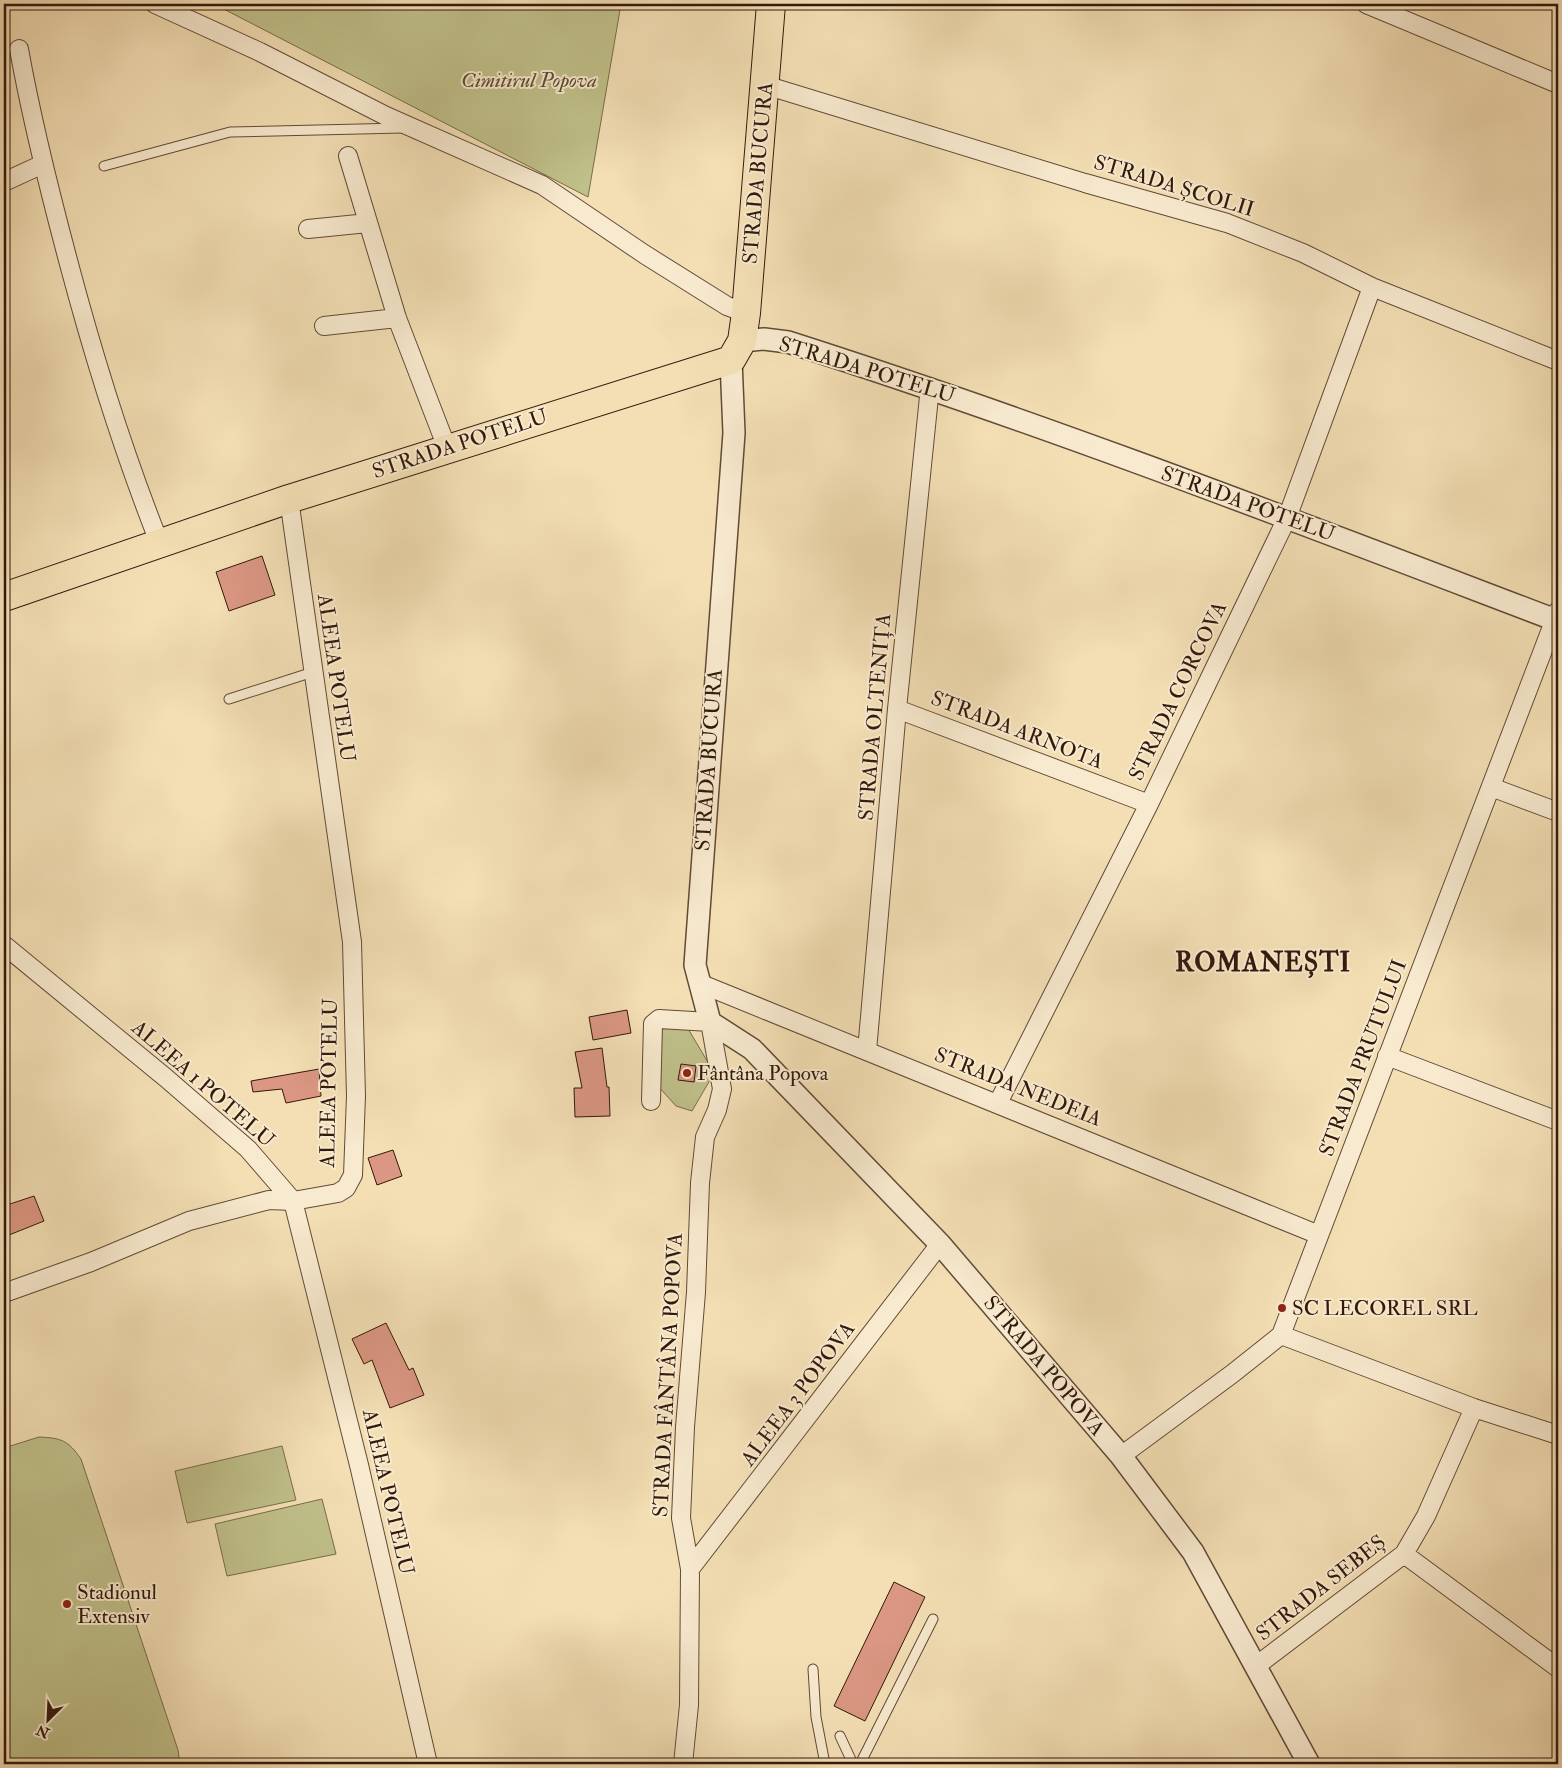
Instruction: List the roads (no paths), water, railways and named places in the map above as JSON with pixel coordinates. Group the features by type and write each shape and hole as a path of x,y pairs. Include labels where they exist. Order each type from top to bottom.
{"main road":[{"name":"STRADA BUCURA","path":"736,351 746,313 771,4"},
{"name":"STRADA POTELU","path":"4,597 159,542 736,351"}],"street":[{"path":"155,4 260,52 412,128 542,185 644,254 727,306 746,313"},
{"path":"1366,4 1558,84"},
{"path":"19,50 29,107 90,342 134,479 159,542"},
{"name":"STRADA ȘCOLII","path":"765,85 1076,180 1227,223 1303,253 1372,287 1558,361"},
{"path":"348,156 398,318 447,448"},
{"path":"4,182 43,164"},
{"path":"308,228 368,223"},
{"name":"STRADA CORCOVA","path":"998,1103 1148,804 1287,518 1372,287"},
{"path":"324,326 398,318"},
{"name":"STRADA POTELU","path":"736,351 764,339 788,342 930,387 1557,617"},
{"name":"STRADA BUCURA","path":"710,1022 694,965 734,433 736,351"},
{"name":"STRADA OLTENIȚA","path":"867,1051 897,709 930,387"},
{"name":"ALEEA POTELU","path":"290,498 352,942 356,1096 352,1175 346,1188 338,1193 293,1201 359,1464 428,1764"},
{"name":"STRADA PRUTULUI","path":"1281,1335 1557,617"},
{"name":"STRADA ARNOTA","path":"897,709 1148,804"},
{"path":"1491,788 1558,812"},
{"name":"ALEEA 1 POTELU","path":"6,950 166,1078 248,1149 293,1201"},
{"name":"STRADA NEDEIA","path":"699,983 1319,1235"},
{"path":"651,1101 653,1024 659,1019 710,1022"},
{"name":"STRADA POPOVA","path":"710,1022 752,1049 940,1244 1122,1456 1193,1552 1309,1764"},
{"name":"STRADA FÂNTÂNA POPOVA","path":"683,1764 689,1705 690,1569 681,1518 685,1427 696,1292 700,1183 705,1137 717,1110 722,1089 710,1022"},
{"path":"1387,1056 1558,1121"},
{"path":"4,1293 91,1262 189,1222 269,1200 293,1201"},
{"name":"ALEEA 3 POPOVA","path":"690,1569 940,1244"},
{"path":"1122,1456 1281,1335 1474,1408 1558,1435"},
{"name":"STRADA SEBEȘ","path":"1256,1666 1404,1554 1426,1516 1474,1408"},
{"path":"1404,1554 1558,1668"}],"lane":[{"path":"104,166 230,132 412,128"},
{"path":"229,699 313,672"},
{"path":"860,1764 933,1619"},
{"path":"813,1669 816,1717 825,1764"},
{"path":"840,1736 853,1764"}],"place":[{"name":"Fântâna Popova","path":"687,1073"},
{"name":"SC LECOREL SRL","path":"1282,1308"},
{"name":"Stadionul Extensiv","path":"67,1604"}],"district":[{"name":"ROMANEȘTI","path":"1263,963"}],"park label":[{"name":"Cimitirul Popova","path":"529,80"}]}
